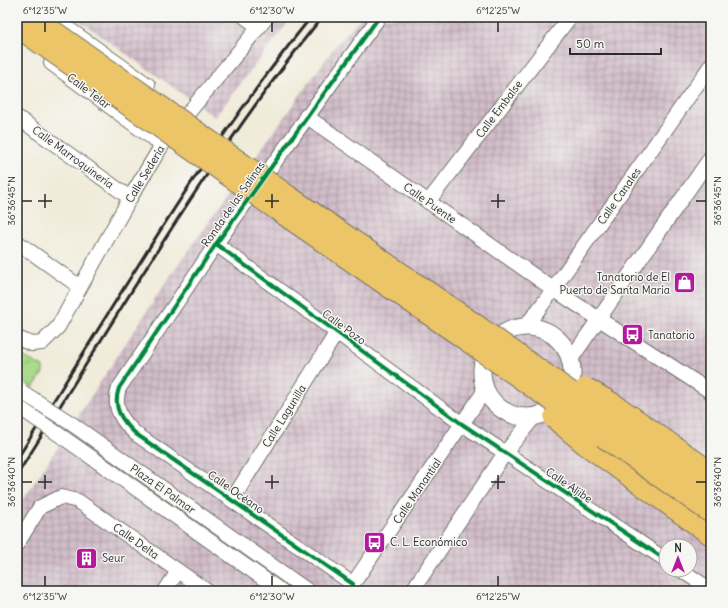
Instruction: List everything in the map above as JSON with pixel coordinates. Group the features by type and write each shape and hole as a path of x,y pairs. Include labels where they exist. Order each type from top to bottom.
{"highway":[{"path":"32,17 285,205"},
{"path":"17,26 285,205 467,330 529,362 711,492"},
{"path":"467,330 508,368 711,512"},
{"path":"529,362 556,371 614,405 711,473"},
{"path":"508,368 522,391 586,444 711,534"}],"street":[{"path":"52,17 187,113"},
{"path":"245,17 263,22"},
{"name":"Ronda de las Salinas","path":"117,408 116,397 119,388 216,244 306,116 379,17"},
{"name":"Calle Embalse","path":"428,202 570,17"},
{"name":"Calle Sedería","path":"17,338 32,344 42,343 58,327 130,198 162,146 187,113 197,104 263,22"},
{"name":"Calle Telar","path":"17,37 162,146"},
{"name":"Calle Canales","path":"524,327 553,289 711,65"},
{"name":"Calle Puente","path":"306,116 598,320 711,392"},
{"name":"Calle Marroquinería","path":"17,117 130,198"},
{"path":"571,359 711,157"},
{"path":"17,242 80,287"},
{"name":"Calle Pozo","path":"216,244 462,424"},
{"path":"537,327 553,335 566,348 571,359 572,372 570,385 565,396 557,406 546,413 522,417 510,414 500,408 485,390 482,378 482,366 489,348 501,334 512,329 537,327"},
{"name":"Calle Lagunilla","path":"232,500 337,332"},
{"name":"Calle Manantial","path":"350,588 485,390"},
{"name":"Plaza El Palmar","path":"20,391 72,424 308,591"},
{"name":"Plaza El Palmar","path":"17,406 281,591"},
{"name":"Calle Océano","path":"117,408 120,416 136,434 232,500 350,588"},
{"path":"412,591 505,453 534,416"},
{"name":"Calle Aljibe","path":"462,424 658,555"},
{"name":"Calle Delta","path":"17,544 40,507 61,497 78,501 207,591"},
{"path":"165,591 178,571"},
{"path":"693,578 711,590"}],"shaded area":[{"path":"74,17 292,17 215,117"},
{"path":"362,17 711,17 711,591 17,591 17,509 168,279 336,45"}],"green space":[{"path":"17,353 43,367 43,373 33,388 17,377"}],"railway":[{"path":"17,459 194,178 270,70 311,17"},
{"path":"17,475 126,300 201,184 280,71 322,17"}],"cycle path":[{"path":"353,584 136,434 126,424 120,414 117,395 119,388 216,244 379,17"},
{"path":"216,244 462,424 658,555"}],"place":[{"name":"Tanatorio de El Puerto de Santa María","path":"685,283"},
{"name":"Tanatorio","path":"633,335"},
{"name":"C. L. Económico","path":"375,542"},
{"name":"Seur","path":"86,558"}]}
